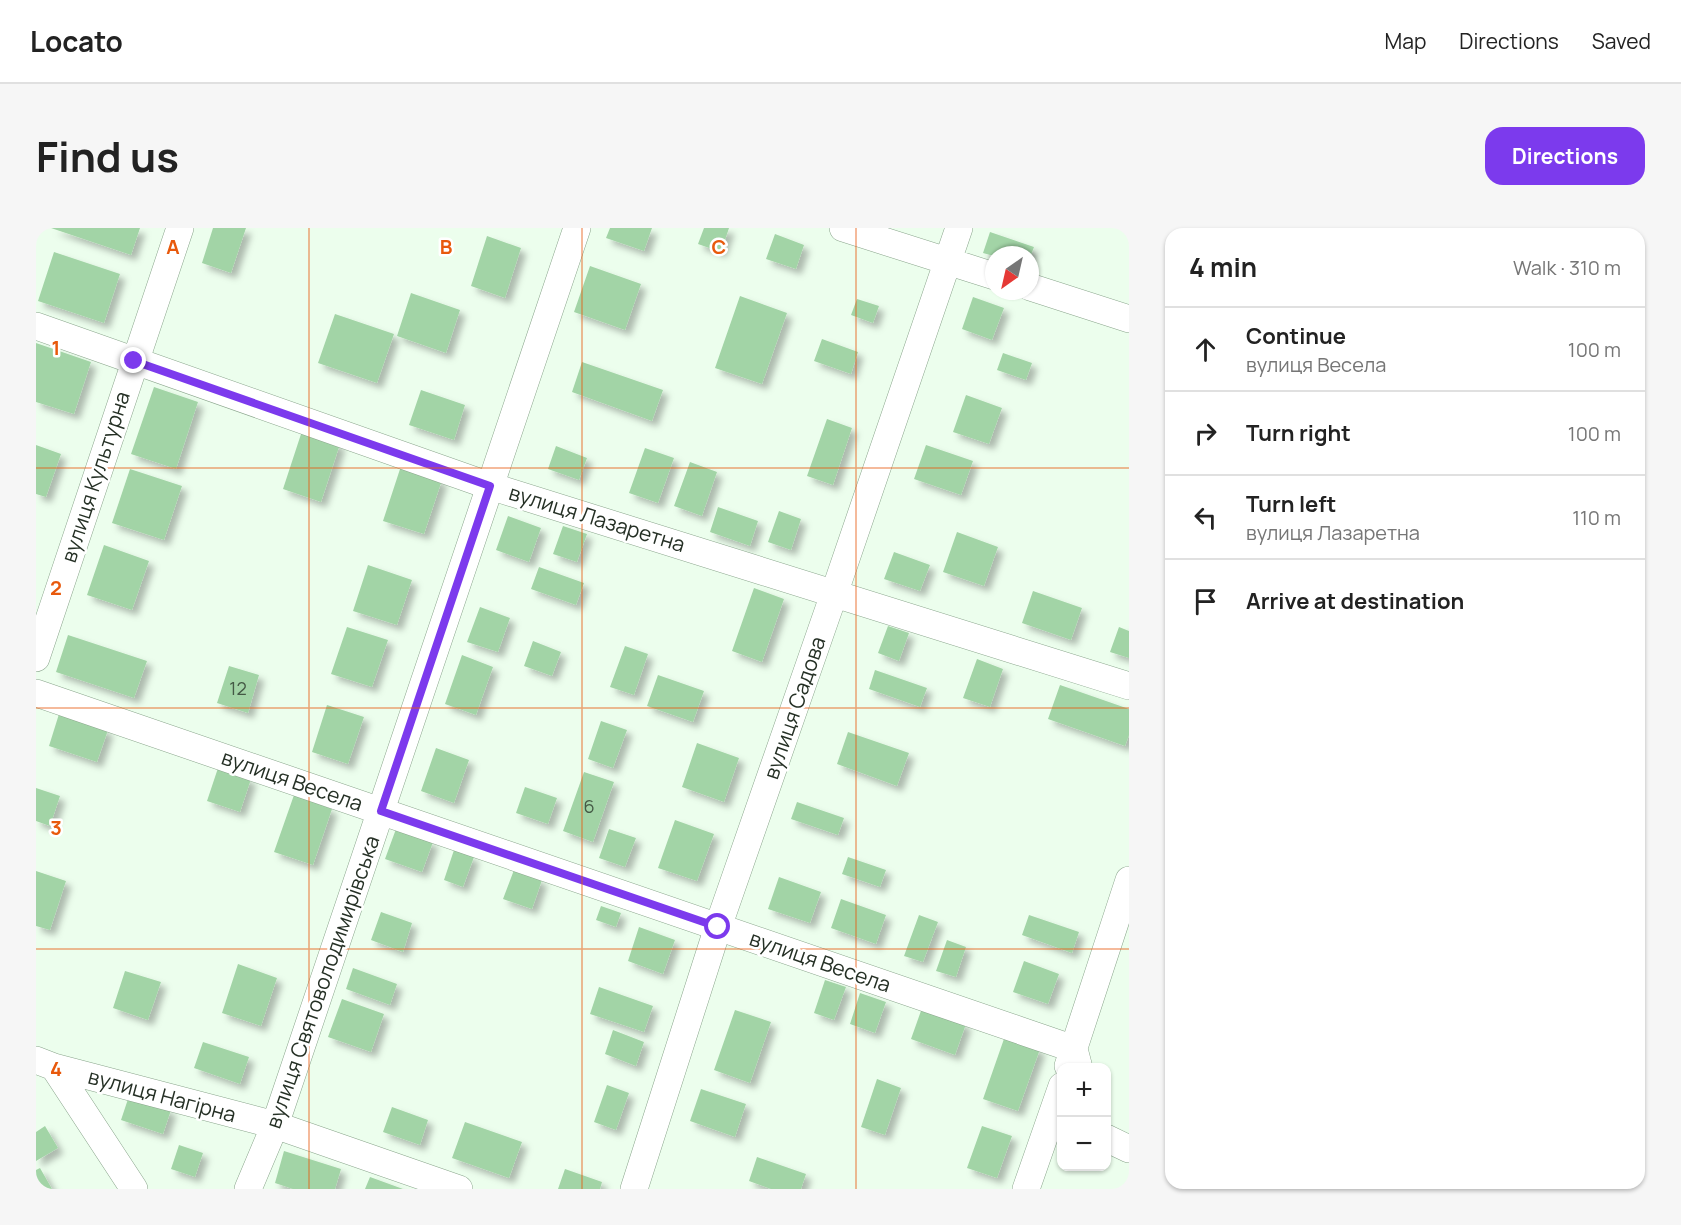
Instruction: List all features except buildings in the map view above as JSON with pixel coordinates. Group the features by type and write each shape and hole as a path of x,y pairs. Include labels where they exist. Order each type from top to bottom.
{"street":[{"name":"вулиця Культурна","path":"36,658 180,228"},
{"name":"вулиця Святоволодимирівська","path":"248,1189 275,1125 577,228"},
{"path":"843,228 985,273"},
{"name":"вулиця Садова","path":"634,1189 718,927 958,228"},
{"path":"1039,290 1129,319"},
{"name":"вулиця Лазаретна","path":"36,326 490,486 1129,686"},
{"name":"вулиця Весела","path":"36,693 718,927 1074,1061"},
{"path":"1074,1061 1129,880"},
{"path":"45,1064 134,1189"},
{"name":"вулиця Нагірна","path":"45,1064 275,1125 459,1189"},
{"path":"1026,1189 1057,1100"},
{"path":"1111,1140 1129,1149"}],"route":[{"path":"134,361 490,486 381,811 718,927"}]}
